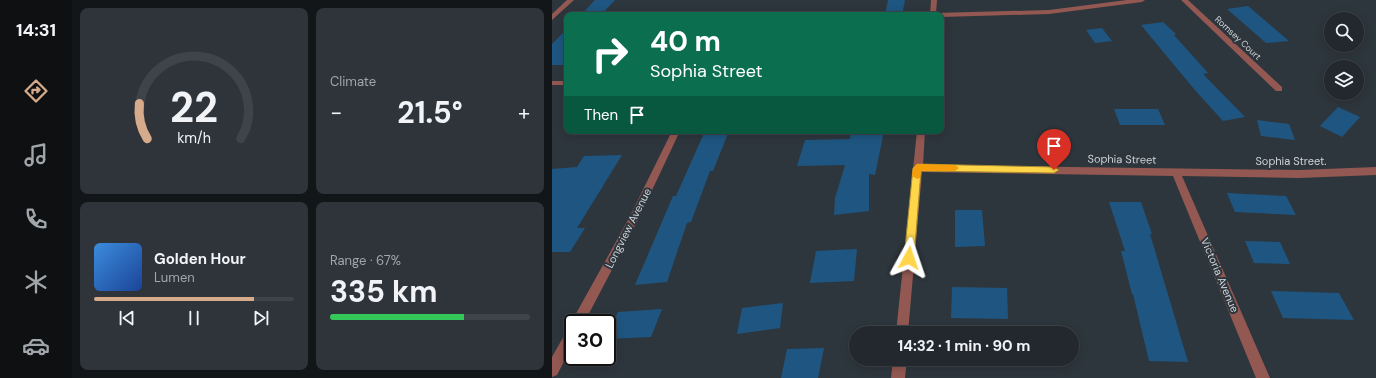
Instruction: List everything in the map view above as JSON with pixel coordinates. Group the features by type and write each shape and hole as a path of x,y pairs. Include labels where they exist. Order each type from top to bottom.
{"street":[{"path":"552,18 571,0"},
{"path":"933,12 934,0"},
{"path":"944,15 1049,12 1142,0"},
{"name":"Romsey Court","path":"1184,0 1279,89"},
{"path":"552,83 564,83"},
{"name":"Longview Avenue","path":"582,314 632,222 675,134"},
{"path":"903,326 921,134"},
{"name":"Sophia Street","path":"917,168 1207,172"},
{"name":"Sophia Street.","path":"1207,172 1299,174 1376,171"},
{"name":"Victoria Avenue","path":"1176,172 1263,378"},
{"path":"552,370 564,348"},
{"path":"898,378 899,366"}],"building":[{"path":"595,0 615,0 604,12 584,12"},
{"path":"888,0 905,0 903,12 886,12"},
{"path":"1248,6 1289,41 1266,43 1227,9"},
{"path":"1163,22 1176,34 1174,35 1208,73 1203,74 1245,117 1223,121 1194,89 1141,25"},
{"path":"1102,28 1112,41 1095,43 1086,30"},
{"path":"564,32 564,65 552,65 552,44"},
{"path":"1338,107 1360,117 1342,137 1320,126"},
{"path":"1114,109 1158,109 1165,125 1120,125"},
{"path":"1257,120 1289,124 1295,140 1261,136"},
{"path":"704,134 728,134 713,171 710,171 691,222 687,223 667,282 635,285 673,196 676,196"},
{"path":"851,134 883,134 875,175 869,174 869,211 834,215 835,198 845,165 797,166 805,140 850,139"},
{"path":"622,155 577,228 585,228 570,252 552,252 552,169 577,167 584,156"},
{"path":"1227,193 1286,196 1296,215 1235,212"},
{"path":"1109,202 1141,202 1152,234 1150,234 1188,362 1149,361 1121,251 1125,251"},
{"path":"955,210 982,210 985,246 955,247"},
{"path":"1245,241 1280,242 1290,264 1254,263"},
{"path":"857,249 854,281 810,283 816,251"},
{"path":"952,287 1007,288 1008,319 951,318"},
{"path":"1271,291 1339,293 1354,320 1283,318"},
{"path":"783,303 780,328 737,334 742,308"},
{"path":"662,309 651,337 616,339 616,316 618,312"},
{"path":"824,348 818,378 781,378 787,349"}],"slow traffic":[{"path":"917,176 917,168 955,168"}],"route":[{"path":"909,258 917,168 1054,170"}]}
